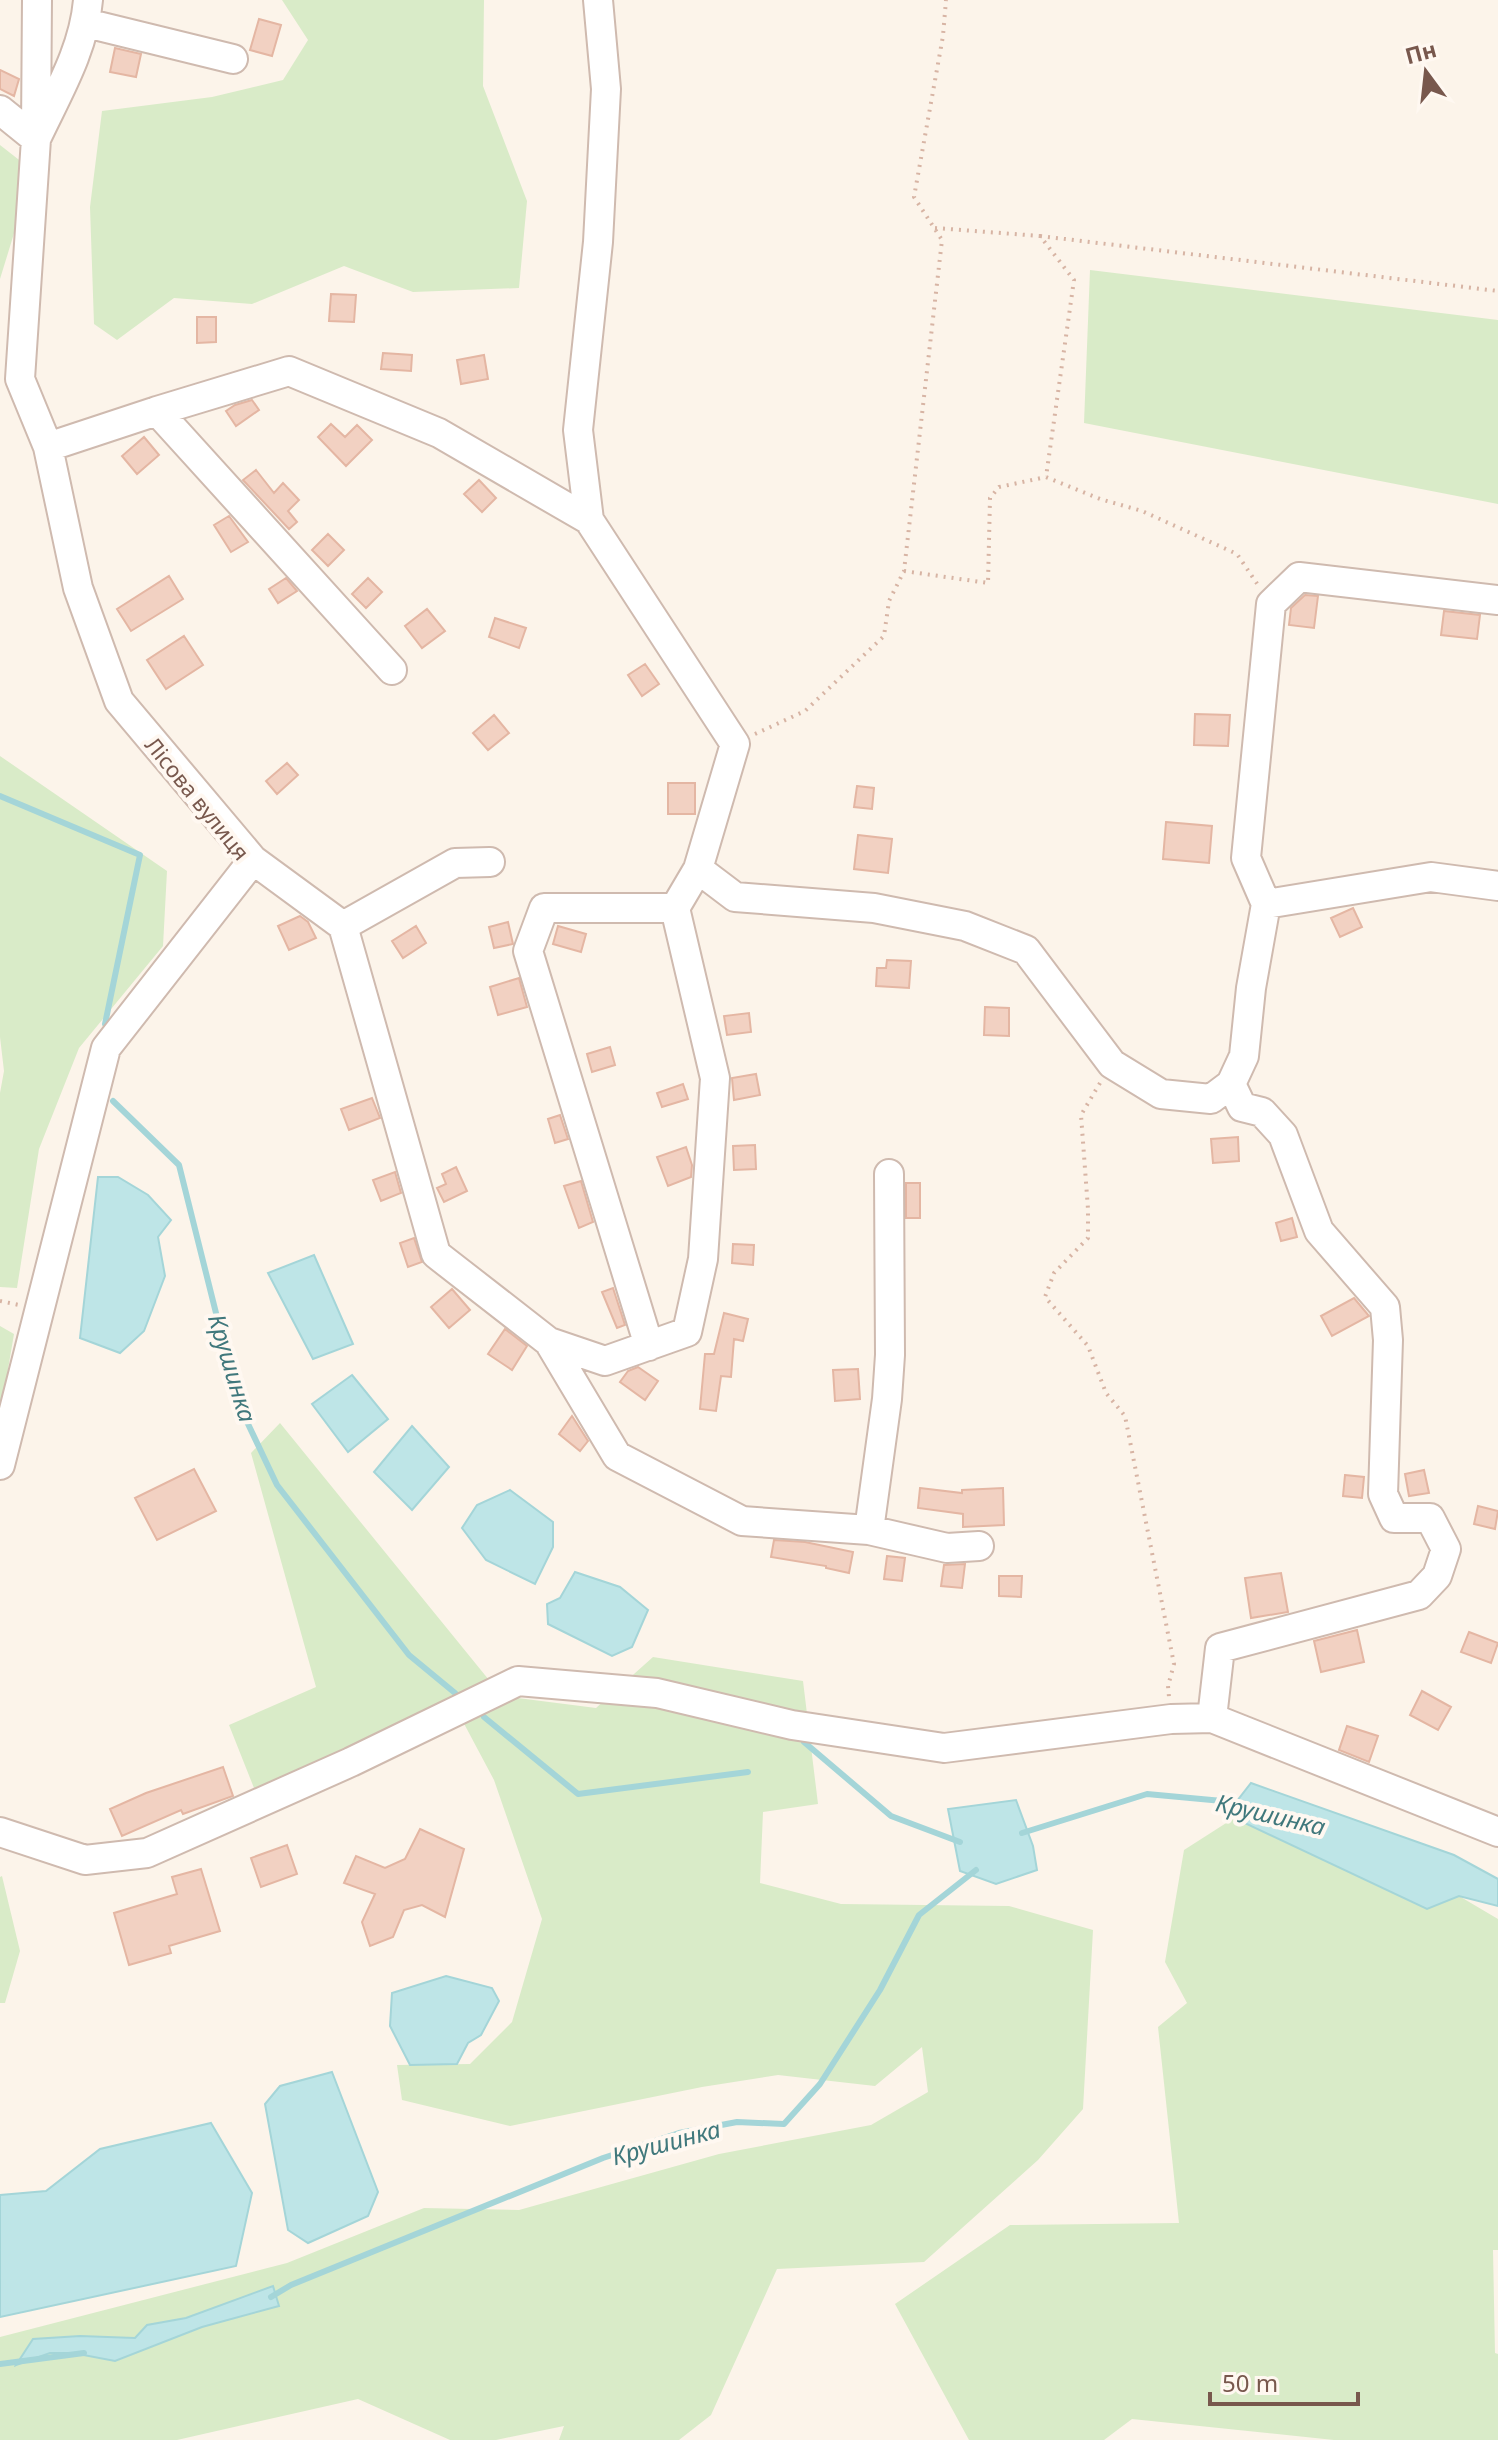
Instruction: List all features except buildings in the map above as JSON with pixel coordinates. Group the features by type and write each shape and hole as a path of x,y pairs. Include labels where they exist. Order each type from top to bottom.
{"street":[{"name":"Лісова вулиця","path":"0,1465 106,1048 253,860 119,701 78,588 48,447 20,379 36,139 37,0"},
{"path":"253,860 343,926 436,1254 549,1342 605,1361 687,1332 703,1259 715,1078 675,908 698,869 735,744 589,520 578,430 598,242 606,89 598,0"},
{"path":"0,110 36,139 76,56 87,12 233,59"},
{"path":"48,447 289,371 439,433 589,520"},
{"path":"157,411 392,670"},
{"path":"698,869 735,897 874,908 965,926 1026,950 1112,1064 1161,1094 1211,1099 1231,1084 1244,1056 1251,988 1266,904 1246,858 1271,604 1299,577 1498,600"},
{"path":"343,926 455,863 490,862"},
{"path":"1266,904 1431,877 1498,886"},
{"path":"649,1346 528,951 544,908 675,908"},
{"path":"1212,1718 1220,1648 1419,1595 1437,1576 1446,1549 1430,1518 1394,1518 1383,1494 1388,1340 1385,1307 1319,1231 1283,1135 1262,1112 1242,1107 1231,1084"},
{"path":"869,1530 890,1355 889,1174"},
{"path":"549,1342 617,1456 742,1521 869,1530 947,1548 979,1546"},
{"path":"0,1832 85,1860 147,1853 351,1762 518,1681 657,1693 792,1725 944,1748 1171,1719 1212,1718 1498,1832"}],"path":[{"path":"735,744 805,711 884,636 889,601 904,571 942,240 914,197 943,36 946,0"},
{"path":"934,228 1040,236 1498,291"},
{"path":"1040,236 1074,280 1046,477"},
{"path":"904,571 988,583 990,498 999,487 1046,477 1100,499 1142,511 1237,554 1271,604"},
{"path":"1112,1064 1081,1115 1088,1238 1054,1273 1045,1297 1088,1346 1106,1393 1125,1416 1174,1664 1168,1686 1171,1719"}],"green space":[{"path":"282,0 484,0 483,86 527,201 519,288 413,292 344,266 252,304 174,298 117,340 94,324 90,207 102,111 212,97 283,80 308,40"},
{"path":"0,145 23,163 16,227 0,279"},
{"path":"1090,270 1498,320 1498,504 1084,423"},
{"path":"0,756 167,871 163,946 79,1048 39,1149 17,1288 0,1287 0,1093 4,1071 0,1037"},
{"path":"0,1326 14,1334 0,1416"},
{"path":"280,1423 502,1696 596,1708 653,1657 803,1681 818,1804 763,1812 760,1883 841,1904 1009,1906 1093,1930 1083,2109 1038,2160 924,2262 777,2269 711,2415 679,2440 559,2440 564,2426 496,2440 450,2440 358,2399 177,2440 0,2440 0,2337 287,2263 424,2208 519,2210 719,2154 871,2125 928,2092 922,2047 875,2086 778,2075 702,2087 510,2126 402,2100 397,2065 470,2064 512,2022 542,1919 494,1780 461,1718 254,1788 229,1725 316,1687 251,1453"},
{"path":"1234,1818 1427,1909 1459,1896 1498,1919 1498,2250 1493,2250 1498,2440 1334,2440 1132,2419 1104,2440 969,2440 895,2304 1010,2225 1179,2223 1158,2027 1187,2003 1165,1962 1184,1850"},
{"path":"2,1876 20,1951 5,2003 0,2003"}],"water":[{"path":"98,1177 118,1177 148,1195 171,1220 158,1237 165,1276 144,1331 120,1353 80,1338"},
{"path":"314,1255 353,1344 313,1359 268,1273"},
{"path":"352,1375 388,1419 348,1452 312,1404"},
{"path":"412,1426 449,1467 412,1510 374,1472"},
{"path":"510,1490 553,1522 553,1547 535,1584 486,1560 462,1528 477,1505"},
{"path":"575,1572 620,1587 648,1610 632,1647 612,1656 548,1624 547,1604 560,1598"},
{"path":"1251,1783 1454,1855 1498,1879 1498,1906 1459,1896 1427,1909 1234,1818 1237,1801"},
{"path":"1016,1800 1033,1846 1037,1870 996,1884 960,1871 948,1809"},
{"path":"446,1976 492,1988 499,2001 481,2035 468,2043 457,2064 410,2065 390,2026 392,1993"},
{"path":"332,2072 378,2192 368,2216 308,2243 288,2230 265,2104 280,2086"},
{"path":"211,2123 252,2193 236,2266 0,2317 0,2195 46,2191 100,2149"},
{"path":"273,2286 279,2306 202,2327 115,2361 73,2353 50,2353 16,2365 33,2339 80,2336 135,2338 147,2325 186,2318"}],"waterway":[{"name":"Крушинка","path":"0,796 140,855 105,1024"},
{"name":"Крушинка","path":"113,1101 179,1165 239,1405 277,1485 409,1655 455,1693"},
{"name":"Крушинка","path":"484,1717 578,1794 748,1772"},
{"name":"Крушинка","path":"804,1742 891,1816 960,1842"},
{"name":"Крушинка","path":"1022,1833 1147,1794 1244,1803"},
{"name":"Крушинка","path":"271,2297 291,2285 603,2158 679,2133 737,2122 784,2124 820,2084 880,1990 919,1915 976,1870"},
{"path":"0,2364 84,2353"}]}
